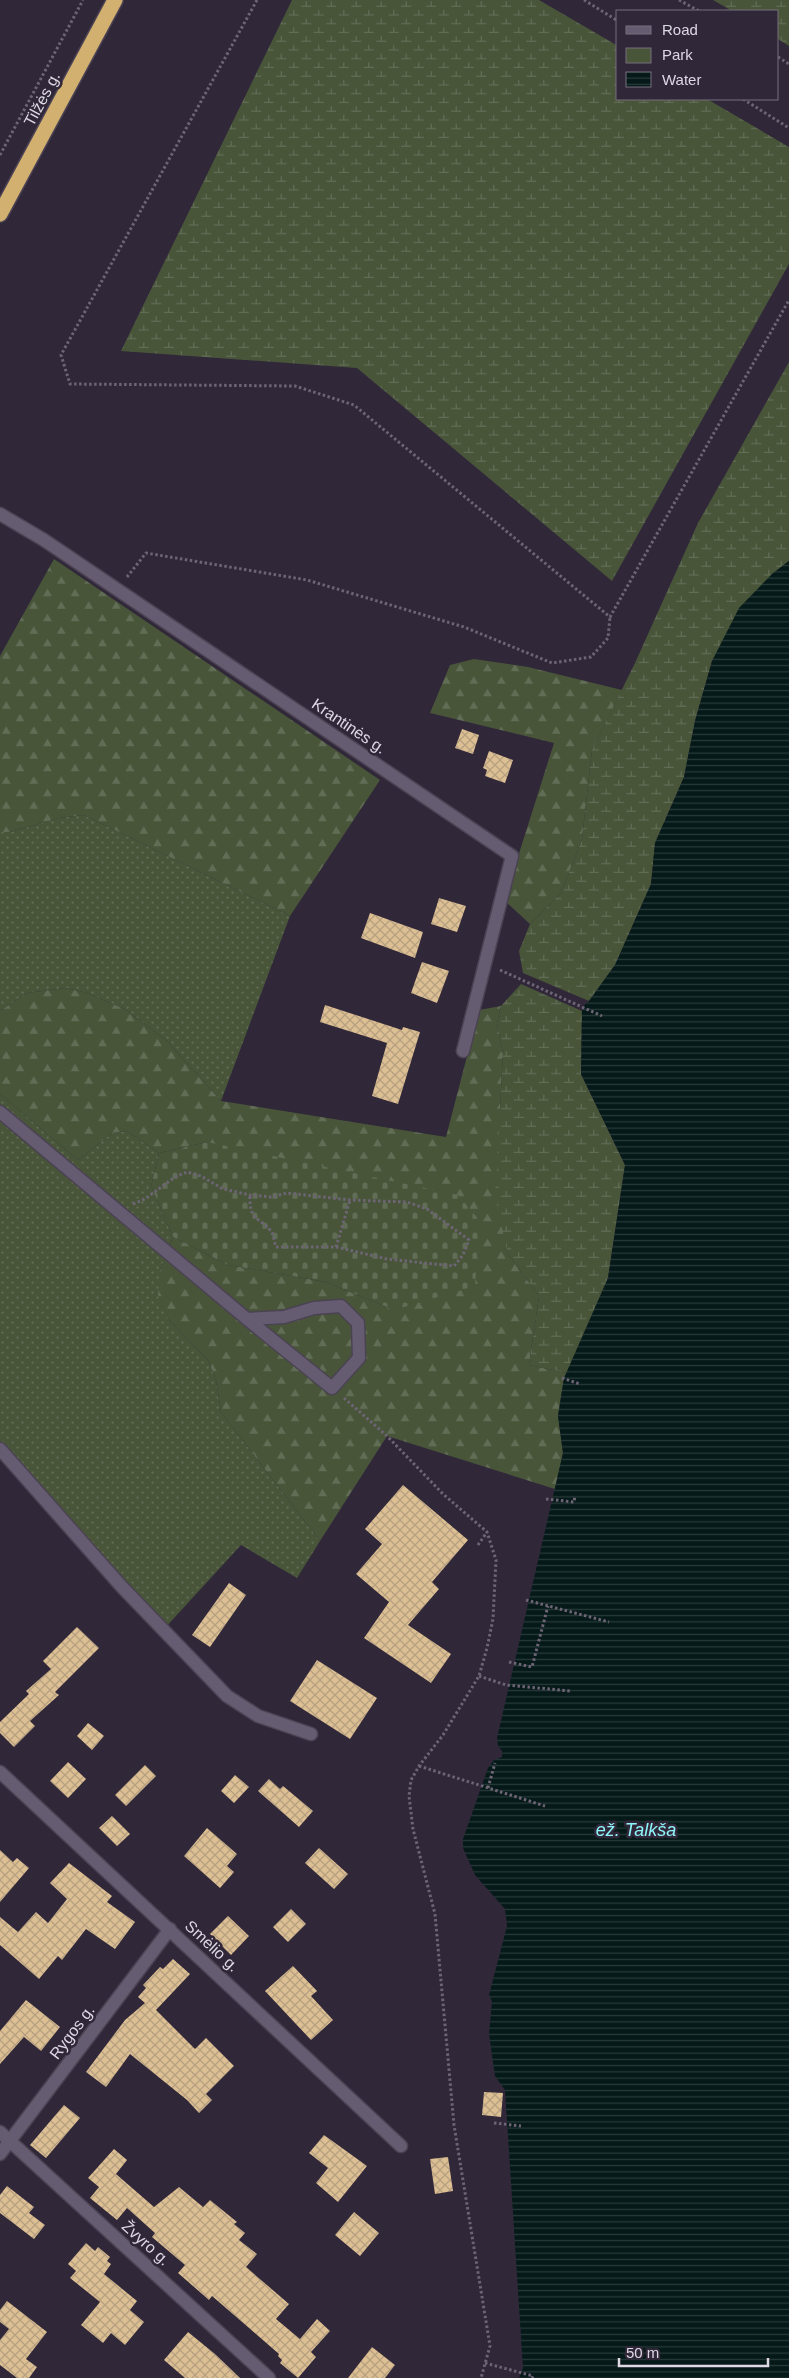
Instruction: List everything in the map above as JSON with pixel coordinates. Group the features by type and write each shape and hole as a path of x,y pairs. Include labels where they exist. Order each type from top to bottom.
{"highway":[{"name":"Tilžės g.","path":"0,214 115,0"}],"street":[{"name":"Krantinės g.","path":"0,514 44,540 512,856 463,1051"},
{"path":"0,1112 119,1210 246,1319 332,1388 360,1358 358,1323 340,1306 314,1308 284,1317 246,1319"},
{"path":"0,1449 122,1587 227,1696 258,1716 311,1734"},
{"name":"Smėlio g.","path":"0,1772 401,2146"},
{"name":"Rygos g.","path":"0,2154 5,2137 170,1929"},
{"name":"Žvyro g.","path":"5,2137 269,2378"}],"path":[{"path":"0,155 83,0"},
{"path":"257,0 61,355 70,384 295,386 354,405 610,617"},
{"path":"584,0 616,20"},
{"path":"679,0 697,10"},
{"path":"745,100 789,128"},
{"path":"117,590 146,552 306,580 464,627 552,663 592,657 608,638 610,617 789,300"},
{"path":"484,963 602,1016"},
{"path":"119,1210 146,1199 175,1177 187,1172 201,1176 223,1189 250,1195 271,1197 287,1193 350,1200 407,1202 427,1209 469,1240 463,1254 454,1266 387,1259 336,1247 276,1247 272,1232 254,1218 250,1206 250,1195"},
{"path":"336,1247 350,1200"},
{"path":"562,1378 580,1384"},
{"path":"332,1388 387,1436 443,1494 487,1532 496,1560 496,1586 487,1648 479,1676 443,1736 419,1766 411,1780 408,1796 413,1829 435,1914 454,2125 490,2346 481,2378"},
{"path":"546,1499 574,1502 575,1496"},
{"path":"478,1545 487,1532"},
{"path":"526,1600 609,1622"},
{"path":"509,1662 532,1667 548,1606"},
{"path":"479,1676 506,1685 571,1691"},
{"path":"488,1788 495,1763"},
{"path":"419,1766 545,1806"},
{"path":"494,2123 521,2126"},
{"path":"485,2363 533,2376 532,2378"}],"green space":[{"path":"292,0 539,0 616,45 616,100 709,100 789,147 789,264 612,581 357,368 121,351"},
{"path":"713,0 789,0 789,46 779,40 779,10 730,10"},
{"path":"789,362 789,561 772,574 712,661 695,721 684,777 655,843 651,884 615,965 589,1001 523,973 519,951 530,924 561,893 582,839 592,750 635,663 698,523"},
{"path":"54,559 380,780 290,916 84,815 59,818 10,832 0,832 0,656"},
{"path":"474,659 528,667 622,690 592,750 582,839 561,893 530,924 506,902 516,863 554,743 430,713 450,665"},
{"path":"84,815 290,916 221,1101 167,1041 125,1009 84,992 65,988 27,993 0,1011 0,832 10,832 59,818"},
{"path":"521,984 582,1011 581,1074 625,1165 608,1278 567,1373 529,1365 539,1296 508,1254 495,1197 503,1053 497,1023 501,1006"},
{"path":"65,988 84,992 125,1009 167,1041 221,1101 446,1137 479,1010 501,1006 497,1023 503,1053 500,1108 508,1254 539,1296 529,1365 567,1373 564,1378 558,1416 563,1453 555,1489 387,1436 320,1541 221,1412 216,1380 208,1360 168,1319 158,1297 160,1271 173,1237 228,1265 326,1282 394,1310 207,1142 159,1153 127,1131 112,1133 78,1160 0,1094 0,1011 27,993"},
{"path":"0,1094 78,1160 112,1133 127,1131 159,1153 151,1186 173,1237 160,1271 168,1319 208,1360 216,1380 221,1412 320,1541 297,1578 241,1545 164,1629 0,1449"},
{"path":"207,1142 458,1195 479,1220 475,1286 394,1310 326,1282 228,1265 173,1237 151,1186 159,1153"}],"water":[{"name":"ež. Talkša","path":"789,561 789,2378 519,2378 523,2368 505,2090 495,2076 489,2034 492,2001 489,1995 507,1926 505,1909 475,1875 463,1848 463,1839 488,1768 494,1760 502,1757 502,1751 498,1746 497,1738 563,1453 558,1416 564,1378 608,1278 625,1165 581,1074 582,1007 589,1001 615,965 651,884 655,843 684,777 695,721 712,661 739,608 772,574"}],"building":[{"path":"462,729 479,735 473,754 455,748"},
{"path":"489,751 513,760 505,783 485,776 487,770 483,768"},
{"path":"439,898 466,906 457,932 431,924"},
{"path":"370,913 423,932 415,958 361,938"},
{"path":"422,962 449,971 437,1003 411,993"},
{"path":"325,1005 402,1030 403,1027 420,1032 398,1104 372,1096 387,1043 320,1022"},
{"path":"403,1485 468,1540 432,1582 439,1589 408,1625 451,1654 431,1683 364,1638 389,1602 356,1574 382,1544 365,1529"},
{"path":"229,1583 246,1595 210,1647 192,1635"},
{"path":"77,1627 99,1648 55,1692 59,1695 30,1721 35,1726 14,1747 0,1733 0,1722 29,1694 26,1691 51,1669 43,1661"},
{"path":"317,1660 377,1698 350,1739 290,1701"},
{"path":"88,1723 104,1736 92,1750 77,1736"},
{"path":"68,1762 86,1779 68,1798 50,1781"},
{"path":"145,1765 156,1776 126,1806 115,1795"},
{"path":"235,1775 249,1787 234,1803 221,1791"},
{"path":"269,1779 280,1789 283,1786 313,1811 299,1827 258,1791"},
{"path":"112,1816 130,1834 117,1846 99,1828"},
{"path":"207,1828 237,1854 227,1866 234,1872 220,1888 184,1856"},
{"path":"319,1848 348,1874 334,1889 305,1863"},
{"path":"0,1850 13,1862 17,1858 29,1868 0,1902"},
{"path":"69,1863 112,1896 107,1902 135,1922 115,1949 86,1929 62,1960 58,1956 39,1979 0,1945 0,1917 18,1932 36,1912 48,1923 67,1899 50,1883"},
{"path":"291,1909 306,1924 288,1942 273,1927"},
{"path":"228,1916 249,1936 231,1955 210,1934"},
{"path":"173,1959 190,1974 156,2010 195,2049 206,2038 234,2066 206,2094 212,2100 199,2113 187,2100 130,2054 106,2087 86,2072 125,2020 145,2003 138,1997 146,1988 143,1985 160,1967 163,1969"},
{"path":"293,1966 317,1991 311,1996 333,2020 311,2040 265,1991"},
{"path":"26,2000 60,2027 41,2051 24,2037 0,2064 0,2031"},
{"path":"484,2092 503,2093 501,2117 482,2115"},
{"path":"64,2105 80,2118 46,2158 30,2145"},
{"path":"324,2135 367,2166 338,2202 316,2183 328,2168 309,2153"},
{"path":"114,2149 127,2160 116,2174 154,2207 179,2187 203,2207 210,2200 237,2222 234,2224 245,2233 239,2240 257,2254 246,2267 289,2304 276,2319 300,2339 317,2319 330,2331 311,2352 316,2357 298,2378 280,2363 282,2360 278,2356 279,2354 212,2296 209,2300 178,2273 185,2265 152,2237 155,2233 127,2208 117,2220 90,2198 99,2187 88,2178"},
{"path":"448,2157 453,2191 435,2194 430,2159"},
{"path":"7,2186 34,2207 29,2213 45,2225 34,2239 0,2213 0,2195"},
{"path":"354,2212 379,2233 360,2256 335,2235"},
{"path":"86,2243 95,2251 98,2247 110,2257 107,2261 111,2264 104,2274 137,2301 130,2310 144,2322 125,2345 111,2333 103,2343 81,2325 100,2302 70,2278 76,2271 68,2264"},
{"path":"7,2301 47,2332 26,2359 37,2367 29,2378 17,2378 0,2365 0,2340 9,2329 0,2322 0,2310"},
{"path":"188,2332 240,2378 185,2378 164,2360"},
{"path":"372,2347 395,2365 385,2378 348,2378"}]}
